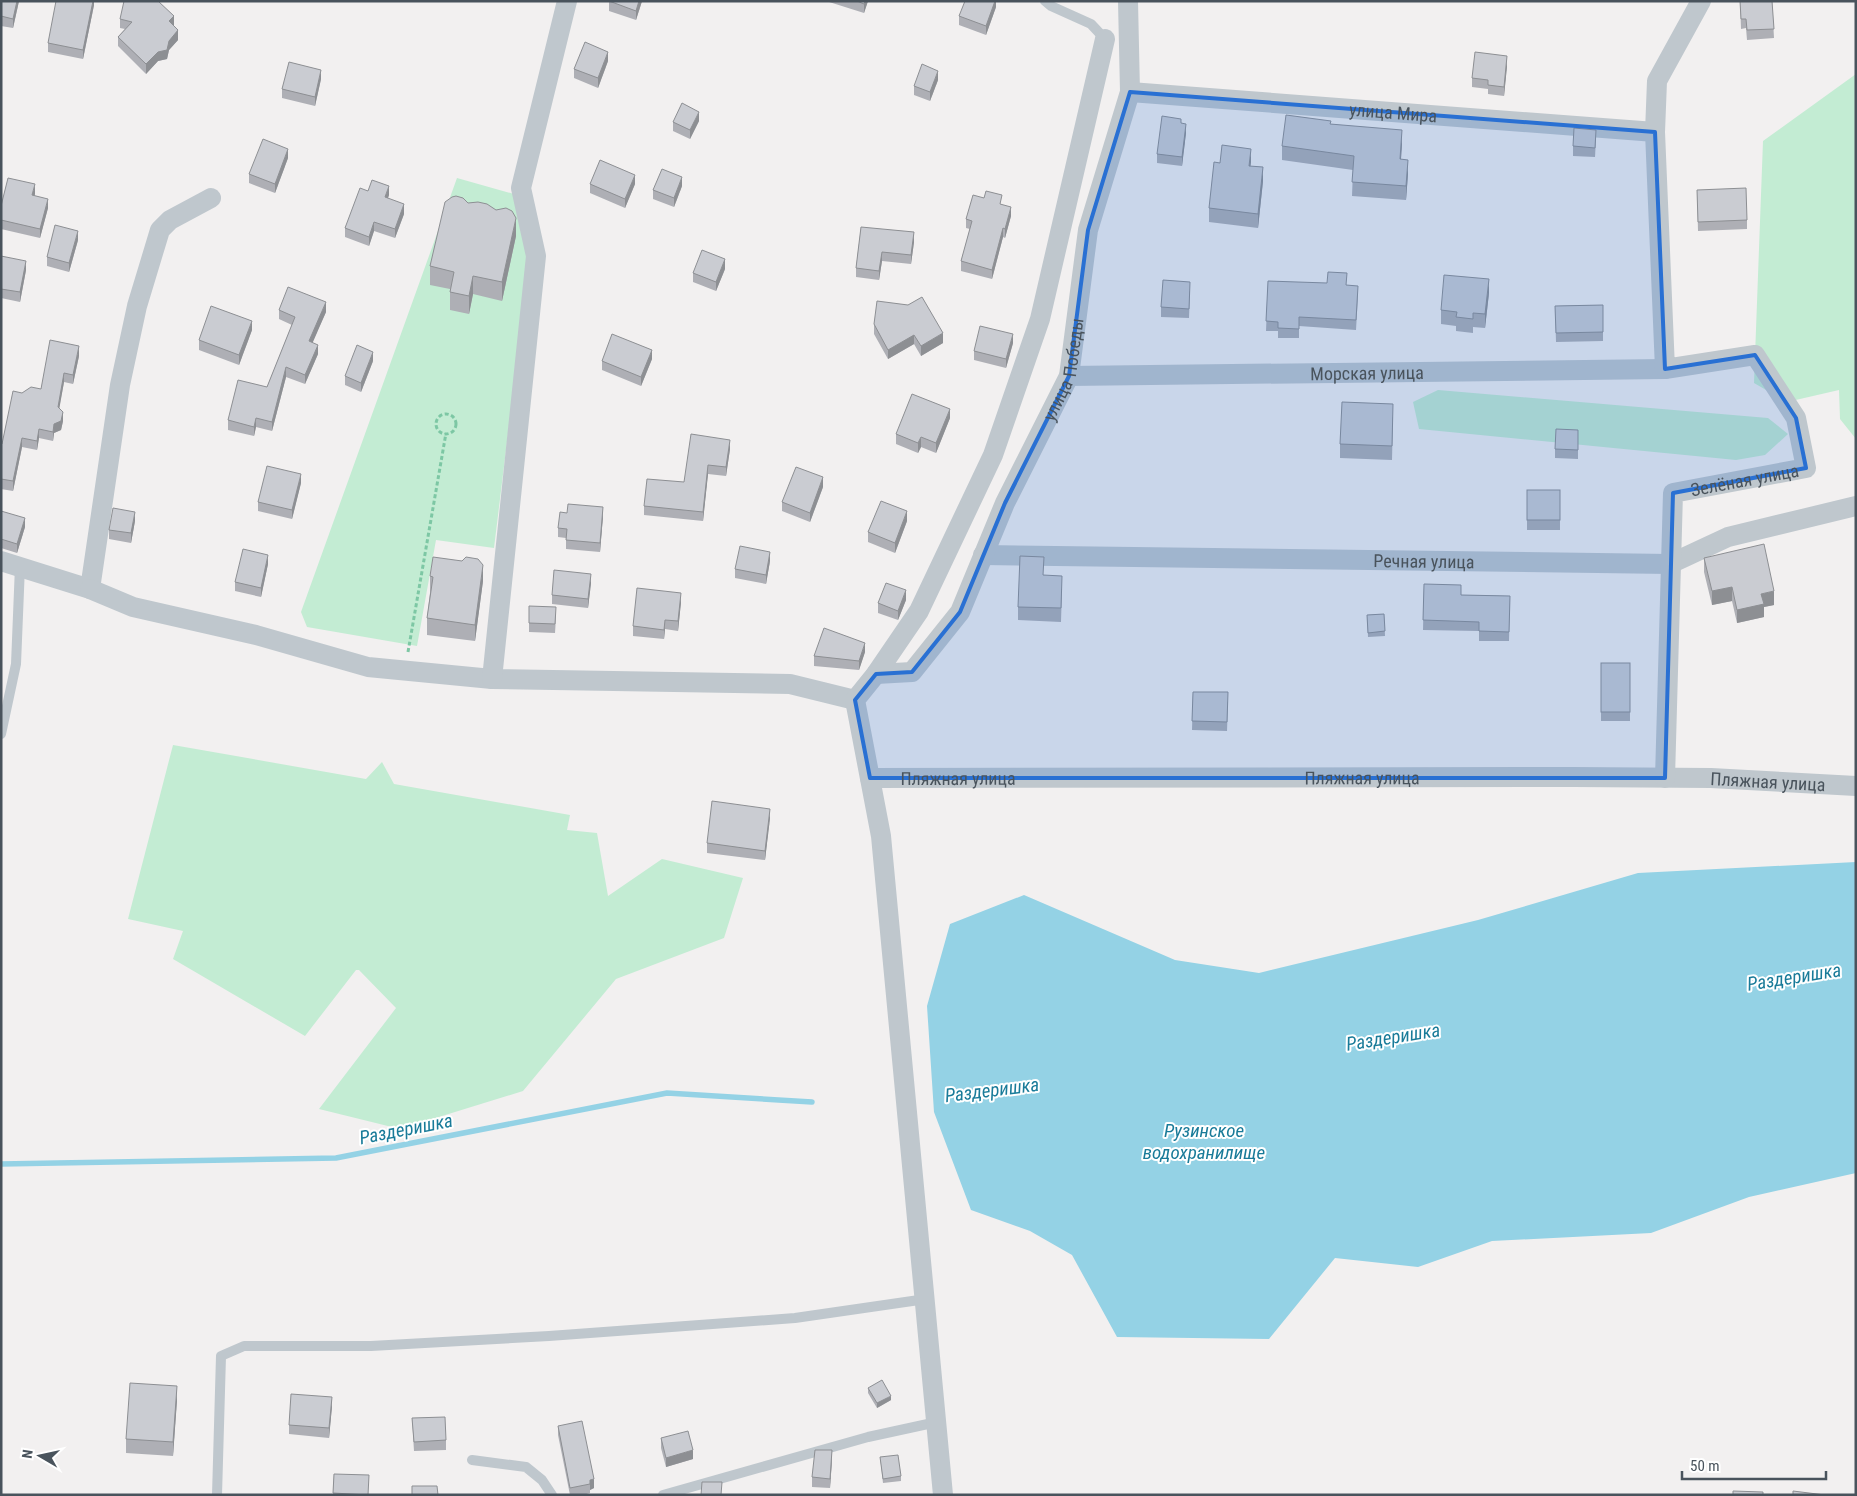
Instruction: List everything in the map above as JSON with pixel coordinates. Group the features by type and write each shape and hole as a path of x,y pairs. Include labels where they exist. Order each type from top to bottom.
{"street":[{"path":"492,679 536,256 521,188 567,1"},
{"name":"улица Победы","path":"876,674 912,672 960,612 1005,503 1069,376 1088,230 1130,92 1128,1"},
{"path":"1666,369 1655,132 1657,81 1701,1"},
{"path":"943,1495 881,836 855,700 876,674 919,611 993,455 1040,319 1105,39"},
{"name":"улица Мира","path":"1130,92 1655,132"},
{"path":"90,589 120,385 137,306 160,230 170,220 212,198"},
{"name":"Зелёная улица","path":"1665,778 1672,493 1806,468 1796,418 1755,355 1666,369"},
{"name":"Морская улица","path":"1069,376 1666,369"},
{"name":"Речная улица","path":"983,555 1670,564 1728,537 1856,506"},
{"path":"10,564 90,589 134,606 256,635 368,667 492,679 790,684 855,700"},
{"name":"Пляжная улица","path":"870,778 1711,778 1856,786"}],"lane":[{"path":"1045,1 1051,6 1091,24 1105,39"},
{"path":"1,734 16,664 10,564"},
{"path":"217,1495 221,1356 244,1346 371,1346 559,1335 795,1318 926,1300"},
{"path":"663,1495 868,1437 937,1422"},
{"path":"472,1460 526,1467 542,1480 552,1495"}],"path":[{"path":"449,414 454,418 456,424 452,432 446,433 440,431 436,422 440,416 449,414"},
{"path":"405,670 446,433"}],"highlighted area":[{"path":"1130,92 1655,132 1665,369 1755,355 1796,418 1806,468 1673,493 1665,778 870,778 855,700 876,674 912,672 960,612 1005,503 1069,376 1088,230"}],"green space":[{"path":"1856,74 1856,439 1840,419 1839,390 1787,402 1754,383 1763,141"},
{"path":"457,178 514,194 530,254 494,548 436,540 417,646 307,627 301,612"},
{"path":"1438,390 1768,418 1788,434 1765,455 1736,460 1419,429 1413,402"},
{"path":"173,745 366,779 382,762 394,784 570,815 567,830 597,833 608,896 662,859 743,878 724,938 616,979 523,1091 400,1129 319,1109 396,1008 359,970 356,970 305,1036 173,959 183,931 128,919"}],"water":[{"name":"Рузинское водохранилище","path":"1856,862 1856,1173 1749,1197 1651,1233 1492,1241 1418,1267 1335,1258 1269,1339 1117,1337 1072,1255 1030,1231 971,1210 934,1112 927,1006 950,924 1024,895 1175,960 1259,973 1478,920 1638,873"}],"building":[{"path":"1,1 17,1 13,19 1,16"},
{"path":"56,1 93,1 83,50 48,43"},
{"path":"124,1 158,1 174,16 169,21 178,30 169,41 167,50 158,52 146,64 118,37 132,22 120,19"},
{"path":"609,1 639,1 636,11"},
{"path":"965,1 995,1 986,26 959,16"},
{"path":"1740,1 1772,1 1774,29 1747,30 1746,19 1741,19"},
{"path":"585,42 608,52 598,78 574,69"},
{"path":"1475,52 1507,56 1504,87 1488,85 1488,80 1472,78"},
{"path":"289,62 321,70 315,97 282,89"},
{"path":"922,64 938,71 930,92 914,86"},
{"path":"682,103 699,112 690,130 673,122"},
{"path":"1286,115 1331,121 1330,124 1402,130 1400,159 1408,160 1406,186 1352,182 1354,156 1282,146"},
{"path":"1162,116 1181,119 1181,123 1186,124 1182,157 1157,154"},
{"path":"1574,128 1596,130 1595,148 1573,146"},
{"path":"263,139 288,149 275,184 249,174"},
{"path":"1222,145 1251,149 1249,166 1263,167 1258,214 1209,208 1214,162 1220,163"},
{"path":"600,160 635,175 625,199 590,184"},
{"path":"662,169 682,177 674,198 653,190"},
{"path":"8,178 35,184 32,195 48,199 40,229 1,220 1,206"},
{"path":"372,180 389,186 385,197 404,204 395,229 374,222 369,237 345,228 360,188 368,191"},
{"path":"1746,188 1747,220 1698,222 1697,190"},
{"path":"986,191 1002,195 1000,204 1011,207 1005,229 1003,228 992,270 961,261 972,221 966,219 973,195 984,198"},
{"path":"456,196 463,198 468,203 478,202 487,204 496,210 506,208 512,211 516,218 502,282 473,276 469,296 450,292 454,272 430,266 445,202"},
{"path":"55,225 78,231 69,263 47,257"},
{"path":"861,227 914,232 911,255 882,252 879,271 856,268"},
{"path":"702,250 725,259 716,282 693,273"},
{"path":"1,256 26,261 20,292 1,289"},
{"path":"1328,272 1347,273 1346,285 1358,286 1356,320 1299,317 1299,329 1278,328 1278,322 1266,321 1268,281 1327,283"},
{"path":"1444,275 1489,279 1485,314 1473,313 1473,319 1456,317 1457,312 1441,310"},
{"path":"1163,280 1190,282 1189,309 1161,307"},
{"path":"288,287 326,302 309,341 318,345 305,375 286,367 272,422 256,418 254,427 228,420 238,380 267,387 295,317 279,310"},
{"path":"922,297 943,333 921,346 914,335 888,350 874,324 877,301 908,305"},
{"path":"1603,305 1603,332 1556,333 1555,306"},
{"path":"211,306 252,321 239,355 199,340"},
{"path":"980,326 1013,334 1006,359 974,351"},
{"path":"612,334 652,350 641,377 602,361"},
{"path":"50,340 79,346 73,375 64,373 58,407 63,412 61,421 54,424 53,432 39,429 37,441 22,438 13,481 1,479 1,444 13,391 22,393 31,387 41,389"},
{"path":"357,345 373,352 361,383 345,376"},
{"path":"912,394 950,409 936,443 921,437 918,443 896,434"},
{"path":"1342,402 1393,404 1392,446 1340,444"},
{"path":"1556,429 1578,430 1578,450 1555,449"},
{"path":"691,434 730,440 726,467 708,465 703,512 644,506 647,479 684,482"},
{"path":"267,466 301,474 292,510 258,502"},
{"path":"796,467 823,477 810,513 782,502"},
{"path":"1527,490 1560,490 1560,520 1527,520"},
{"path":"881,501 907,511 895,543 868,532"},
{"path":"568,504 603,507 600,543 566,540 567,529 558,528 560,512 567,513"},
{"path":"113,508 135,512 131,533 109,530"},
{"path":"1,511 25,518 17,544 1,539"},
{"path":"1764,544 1774,591 1761,594 1764,604 1737,610 1732,587 1712,591 1704,558"},
{"path":"740,546 770,552 766,575 735,569"},
{"path":"243,549 268,555 261,588 235,582"},
{"path":"1020,556 1044,557 1043,575 1062,576 1061,608 1018,607"},
{"path":"433,557 462,561 466,557 478,559 483,565 475,625 427,618 433,577 430,576"},
{"path":"554,570 591,574 588,599 552,595"},
{"path":"886,583 906,590 898,611 878,603"},
{"path":"1424,584 1461,585 1461,595 1510,596 1509,632 1479,631 1479,622 1423,620"},
{"path":"637,588 681,593 678,621 665,620 664,630 633,626"},
{"path":"529,606 556,607 555,624 529,623"},
{"path":"1384,614 1385,631 1368,633 1367,615"},
{"path":"824,628 865,643 859,661 814,656"},
{"path":"1601,663 1630,663 1630,712 1601,712"},
{"path":"1193,692 1228,692 1227,722 1192,721"},
{"path":"712,801 770,809 765,851 707,843"},
{"path":"882,1380 891,1396 877,1403 868,1388"},
{"path":"130,1383 177,1386 173,1442 126,1439"},
{"path":"291,1394 332,1397 329,1428 289,1425"},
{"path":"445,1417 446,1440 414,1442 412,1418"},
{"path":"582,1421 594,1479 590,1480 590,1484 570,1488 558,1426"},
{"path":"688,1431 693,1450 666,1458 661,1438"},
{"path":"815,1450 832,1450 830,1479 812,1477"},
{"path":"898,1455 901,1476 883,1479 880,1457"},
{"path":"334,1474 369,1475 368,1495 333,1493"},
{"path":"702,1482 722,1482 721,1495 701,1495"},
{"path":"412,1486 437,1486 438,1495 412,1495"},
{"path":"1733,1491 1763,1492 1763,1495 1733,1495"},
{"path":"1793,1491 1825,1495 1793,1495"}],"waterway":[{"name":"Раздеришка","path":"1,1164 336,1158 667,1093 812,1102"}]}
